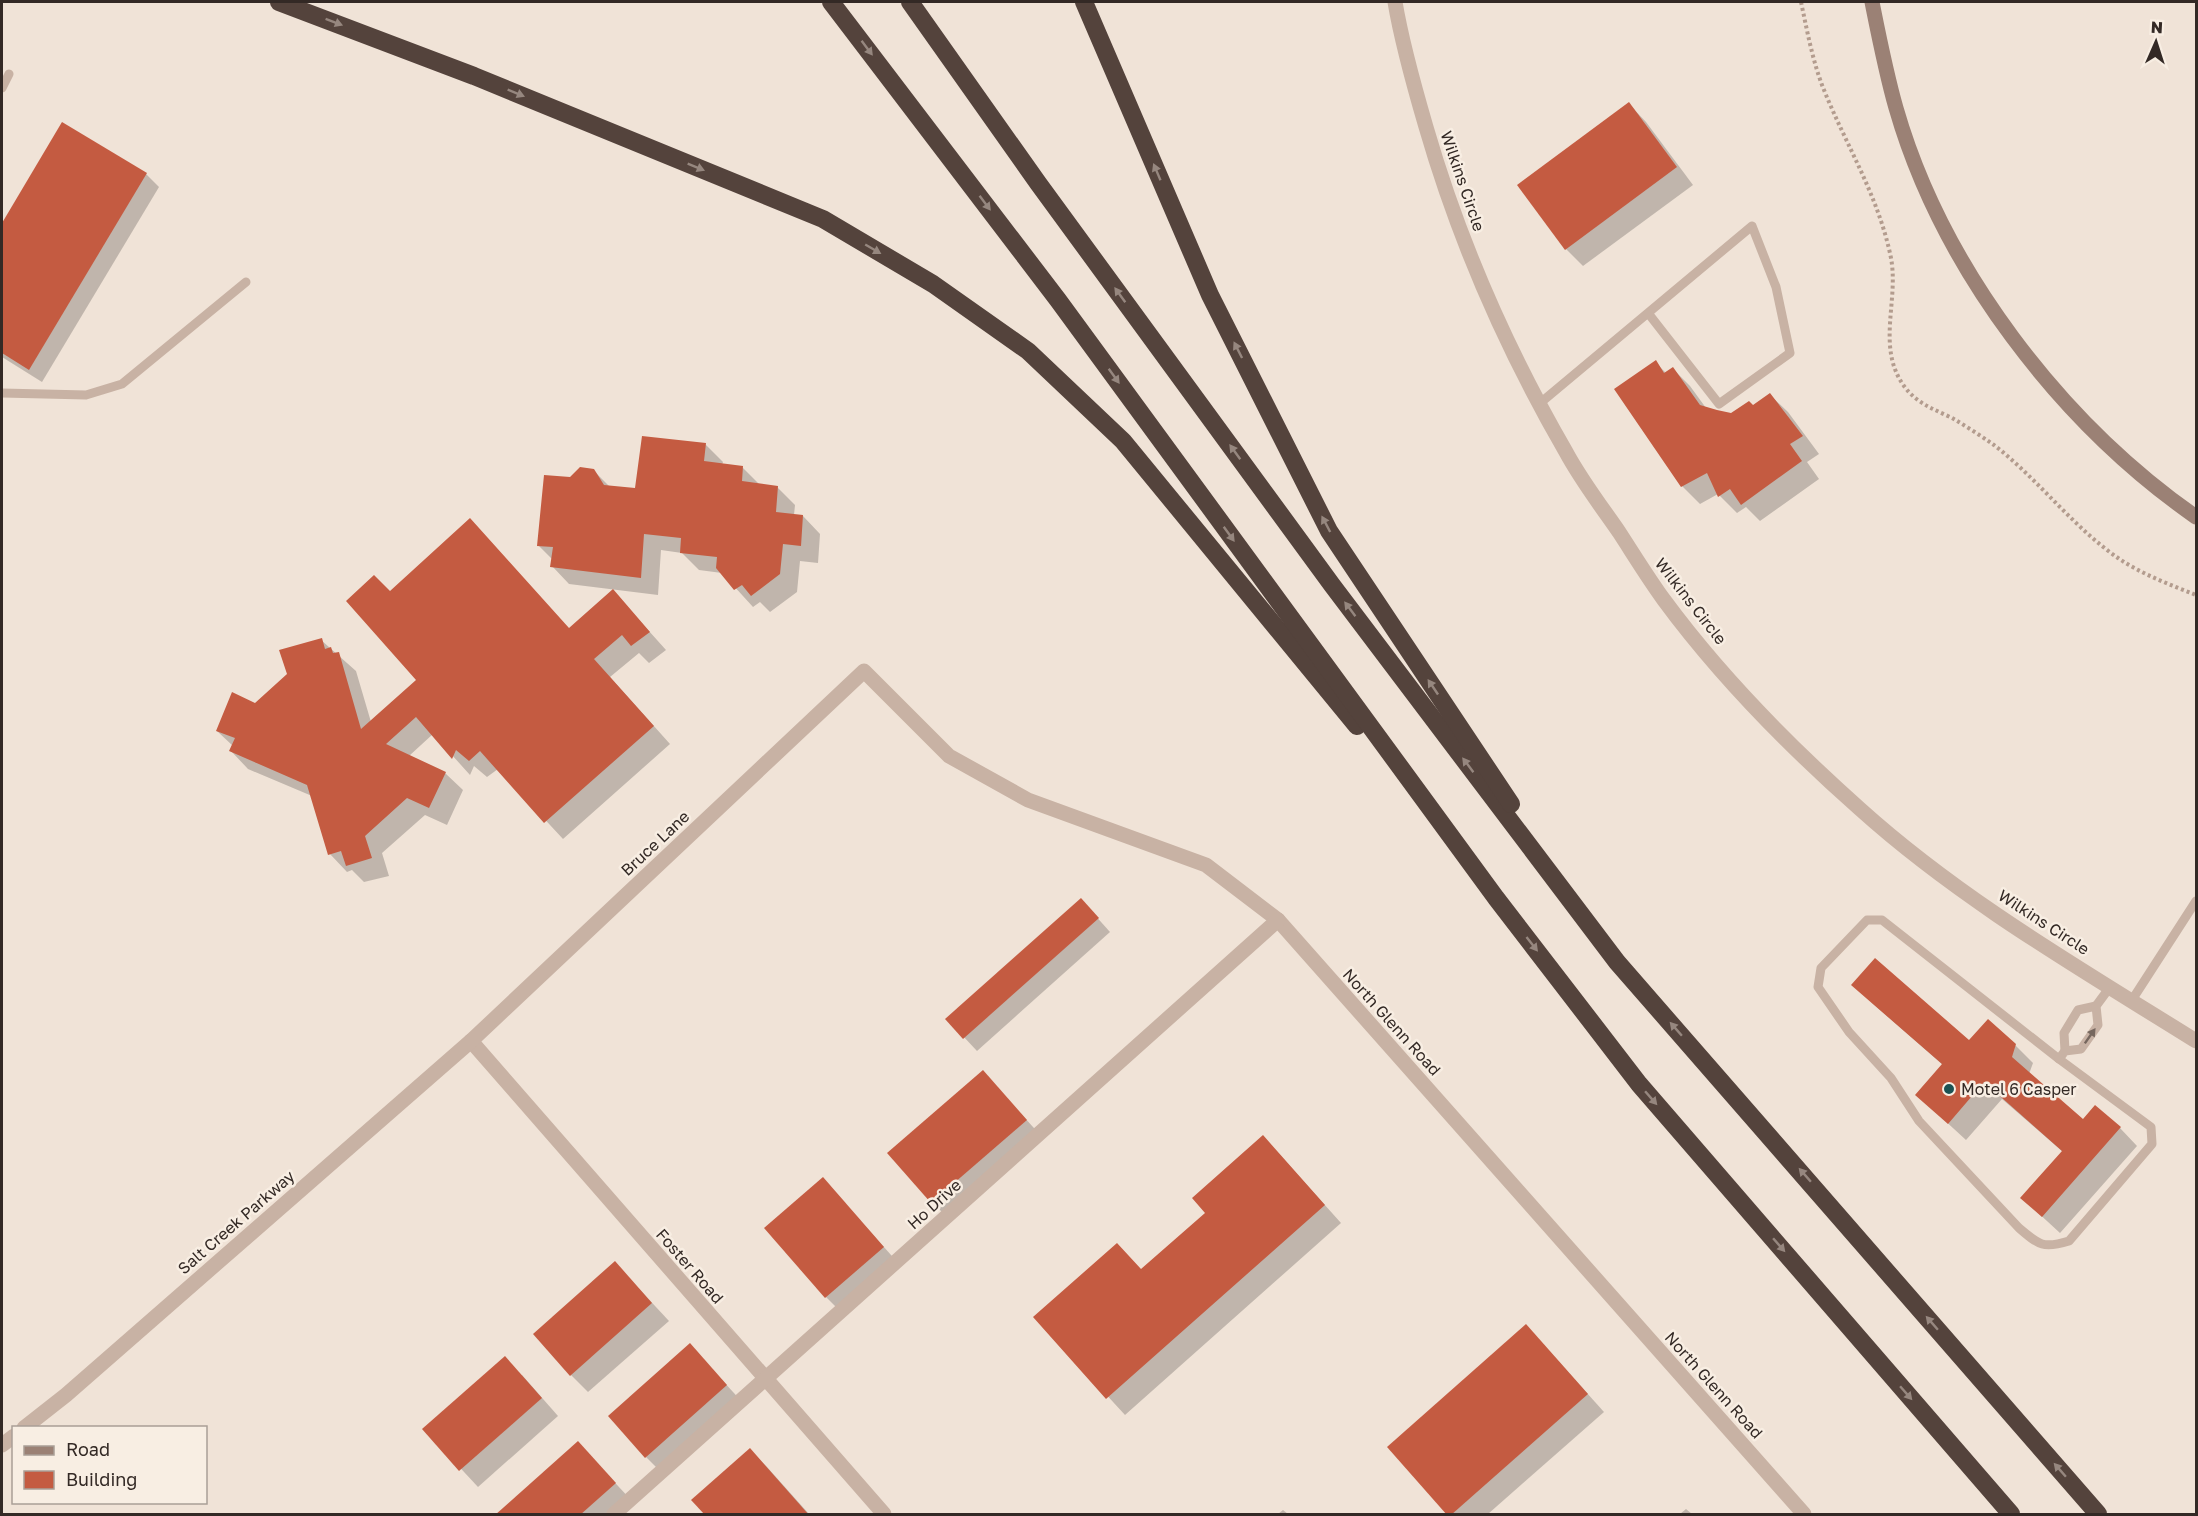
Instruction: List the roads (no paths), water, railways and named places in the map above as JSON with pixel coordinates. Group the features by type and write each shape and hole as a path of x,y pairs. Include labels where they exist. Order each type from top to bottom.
{"highway":[{"path":"279,2 485,81 823,219 933,284 1028,351 1123,441 1496,898"},
{"path":"831,2 1058,300 1496,898 1639,1084 2011,1515"},
{"path":"910,2 1038,183 1332,585 1617,962 2098,1515"},
{"path":"1084,2 1210,295 1329,531 1617,962"}],"main road":[{"path":"1872,2 1883,58 1908,144 1946,230 1983,294 2028,358 2070,407 2119,456 2196,517"}],"street":[{"name":"Wilkins Circle","path":"1395,2 1411,77 1437,166 1492,311 1567,455 1664,600 1722,671 1779,733 1861,810 1938,873 2026,934 2196,1041"},
{"name":"North Glenn Road","path":"864,671 949,756 1028,800 1206,865 1278,920 1804,1515"},
{"name":"Bruce Lane","path":"471,1041 864,671"},
{"name":"Ho Drive","path":"614,1515 1278,920"},
{"name":"Foster Road","path":"471,1041 884,1515"},
{"name":"Salt Creek Parkway","path":"27,1426 66,1395 471,1041"}],"lane":[{"path":"2,88 9,74"},
{"path":"1539,404 1752,226 1776,286 1790,353 1719,404 1648,313"},
{"path":"2,393 86,395 122,384 246,282"},
{"path":"2132,1000 2196,901"},
{"path":"1868,920 1882,921 2062,1055 2151,1127 2152,1144 2069,1241 2050,1246 2033,1241 2019,1228 1918,1121 1892,1078 1849,1032 1818,987 1821,968 1868,920"},
{"path":"2062,1055 2064,1033 2079,1010 2096,1006 2110,987"},
{"path":"2062,1055 2081,1049 2098,1025 2096,1006"}],"place":[{"name":"Motel 6 Casper","path":"1949,1089"}]}
